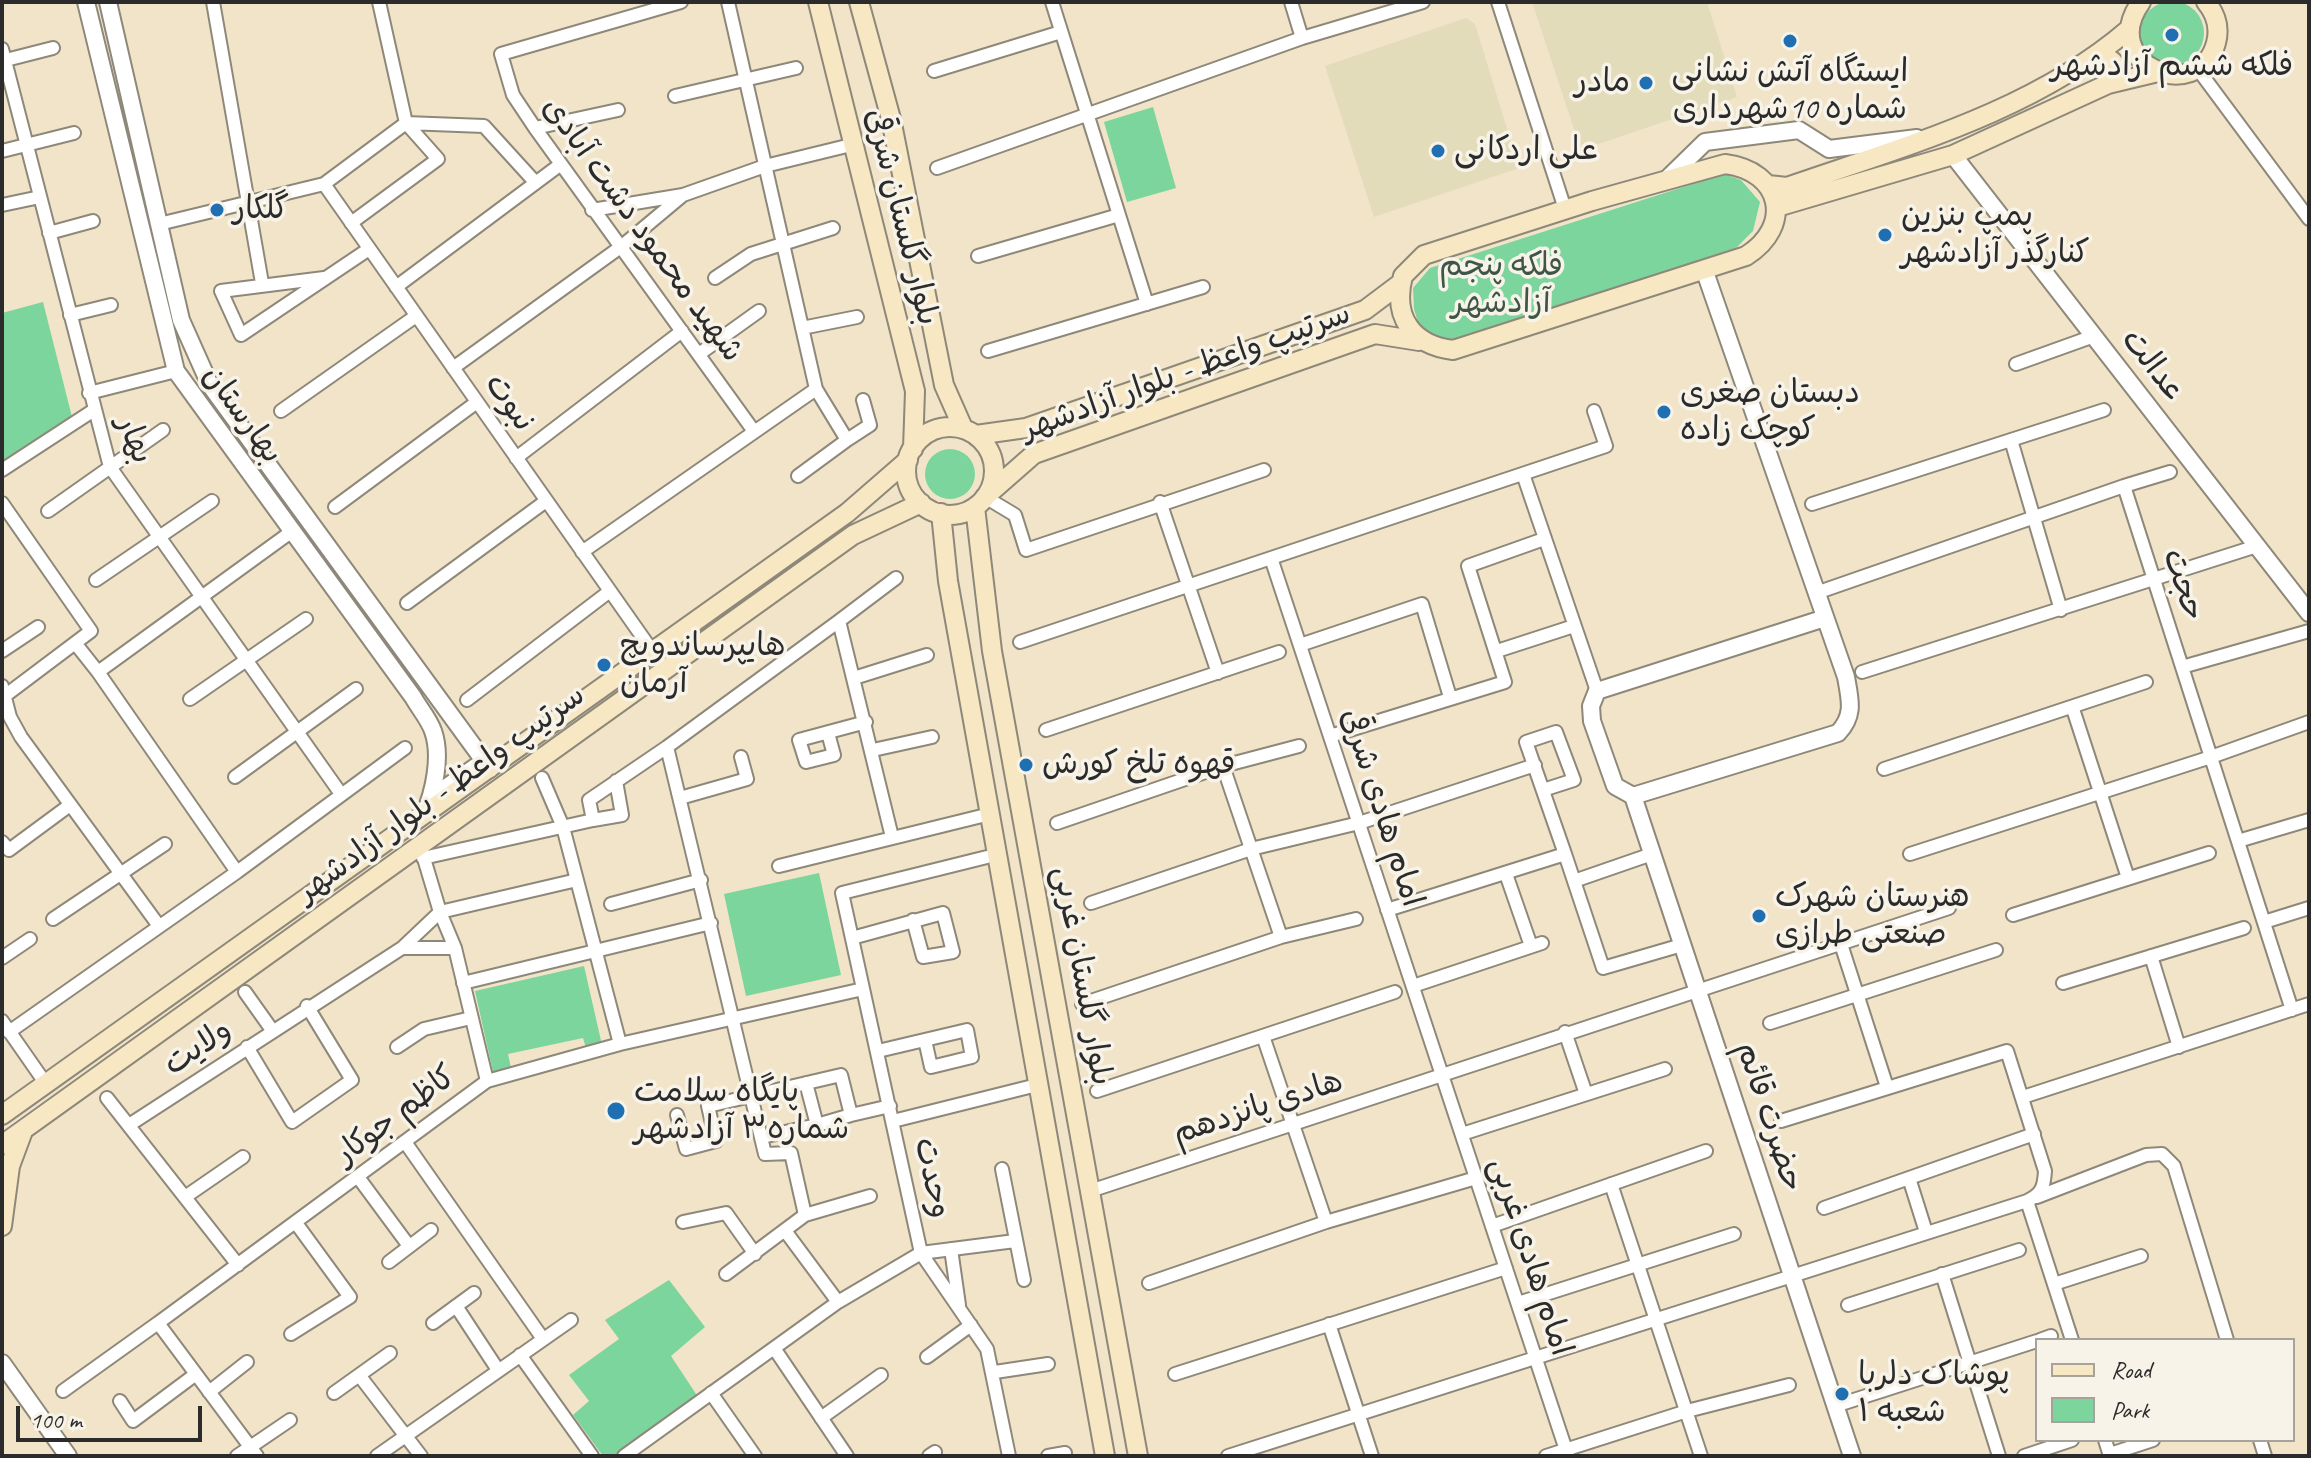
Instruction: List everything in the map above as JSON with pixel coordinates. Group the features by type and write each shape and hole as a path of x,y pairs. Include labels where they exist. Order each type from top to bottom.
{"main road":[{"name":"بلوار گلستان شرقی","path":"818,2 851,145 915,391 910,454"},
{"name":"بلوار گلستان شرقی","path":"859,2 891,119 944,385 969,432"},
{"path":"2140,2 2129,29 2096,58 2003,107 1931,136 1787,187 1768,185 1777,207 1953,155 2108,84 2158,72 2184,74 2197,68 2208,59 2218,32 2216,18 2206,2"},
{"path":"2129,29 2137,55 2158,72"},
{"path":"2096,58 2105,56 2113,60 2117,69 2115,78 2108,84"},
{"name":"سرتیپ واعظ - بلوار آزادشهر","path":"969,432 1026,428 1365,310 1401,283 1403,276 1424,255 1565,209 1725,164 1740,166 1768,185"},
{"name":"سرتیپ واعظ - بلوار آزادشهر","path":"980,502 1034,454 1375,334 1453,350 1705,272 1746,256 1764,245 1774,226 1777,207"},
{"path":"1401,283 1406,322 1419,341"},
{"path":"915,391 931,396 944,385"},
{"path":"934,430 969,432 988,448 994,464 993,481 980,502 959,514 941,513 921,503 909,483 910,454 934,430"},
{"name":"سرتیپ واعظ - بلوار آزادشهر","path":"6,1110 487,765 653,652 847,513 910,454"},
{"path":"868,492 878,497 883,508 881,519"},
{"name":"بلوار گلستان غربی","path":"980,502 981,577 1138,1456"},
{"name":"سرتیپ واعظ - بلوار آزادشهر","path":"2,1145 422,852 853,535 881,519 921,503"},
{"name":"بلوار گلستان غربی","path":"941,513 948,581 1041,1084 1105,1456"},
{"path":"948,581 952,571 963,565 974,568 981,577"},
{"path":"2,1226 10,1166 23,1131"}],"street":[{"name":"بهارستان","path":"86,2 176,371 413,697 433,731 436,770 428,807"},
{"name":"بهارستان","path":"108,2 191,350 210,385 487,765"},
{"path":"213,2 262,283"},
{"path":"351,223 438,159 406,123 379,2"},
{"name":"شهید محمود دشت آبادی","path":"681,2 501,54 513,95 535,128 753,430"},
{"path":"728,2 816,389 847,440"},
{"path":"1052,2 1147,304"},
{"path":"1291,2 1302,38"},
{"path":"937,168 1302,38 1423,2"},
{"path":"1498,2 1565,209"},
{"path":"934,71 1061,32"},
{"path":"3,57 53,48"},
{"name":"بهار","path":"3,57 110,467 341,794"},
{"path":"675,96 796,68"},
{"path":"2197,68 2309,219"},
{"path":"535,128 618,110"},
{"path":"141,228 324,184 406,123 484,126 535,182"},
{"path":"1665,181 1691,152 1705,142 1799,130 1829,149 1931,136"},
{"path":"2,151 74,133"},
{"path":"592,210 683,195 765,166 851,145"},
{"name":"عدالت","path":"1953,155 2309,613"},
{"path":"396,287 561,164"},
{"name":"نبوت","path":"324,184 653,652"},
{"path":"453,368 622,246 683,195"},
{"path":"2,205 40,197"},
{"path":"978,256 1119,215"},
{"path":"49,233 93,221"},
{"path":"715,278 751,254 833,228"},
{"path":"324,278 262,283 221,291 241,335 369,249"},
{"path":"1523,474 1597,691 1591,706 1592,721 1615,786 1633,796 1838,733 1848,722 1852,708 1846,677 1705,272"},
{"path":"988,351 1203,287"},
{"path":"70,315 111,305"},
{"path":"699,354 759,311"},
{"path":"281,411 416,316"},
{"path":"802,328 857,317"},
{"path":"516,458 682,331"},
{"path":"2016,364 2094,336"},
{"path":"89,393 176,371"},
{"path":"582,552 816,389"},
{"path":"798,476 870,425 863,400"},
{"path":"335,507 477,402"},
{"path":"2,470 94,410"},
{"path":"1812,504 2104,410"},
{"path":"1020,642 1606,446 1594,411"},
{"path":"48,511 163,430"},
{"path":"2011,440 2032,520 2061,610"},
{"path":"980,502 1015,515 1026,550 1160,502 1264,470"},
{"path":"1816,593 2170,472"},
{"name":"حجت","path":"2124,486 2292,1010"},
{"path":"96,580 212,501"},
{"path":"407,603 546,501"},
{"path":"1160,502 1218,673"},
{"path":"2,503 91,631 3,694 21,737 159,926"},
{"path":"98,672 308,519"},
{"path":"1330,736 1505,682 1468,566 1544,539"},
{"path":"1862,672 2257,546"},
{"name":"امام هادی شرقی","path":"1271,558 1442,1074"},
{"path":"593,820 589,800 667,747 896,578"},
{"path":"467,700 610,591"},
{"path":"1300,645 1422,604 1450,697"},
{"path":"1597,691 1825,618"},
{"path":"190,699 306,619"},
{"path":"839,621 892,837"},
{"path":"1497,651 1574,626"},
{"path":"2,651 38,627"},
{"path":"2182,667 2309,631"},
{"path":"75,643 237,872"},
{"path":"1046,730 1279,652"},
{"path":"854,678 927,655"},
{"path":"1884,769 2073,709 2146,682"},
{"path":"235,777 356,689"},
{"path":"2073,709 2128,878"},
{"path":"828,733 834,755 806,762 799,740 866,722"},
{"path":"1910,854 2211,757 2309,722"},
{"path":"1543,790 1574,780 1556,732 1526,742 1603,968 1682,945"},
{"path":"873,750 932,737"},
{"path":"1057,823 1223,766 1299,746"},
{"path":"667,747 765,1154 791,1153 805,1215"},
{"path":"46,1084 6,1026 237,872 405,748"},
{"path":"680,798 747,779 741,757"},
{"path":"1091,903 1251,849 1359,823 1535,765"},
{"path":"1223,766 1281,937"},
{"path":"542,778 563,827 620,1044"},
{"path":"487,1081 455,948 440,912 422,852 622,815 616,781"},
{"name":"حضرت قائم","path":"1633,796 1852,1456"},
{"path":"2,842 9,850 70,805"},
{"path":"779,866 990,814"},
{"path":"2238,841 2309,820"},
{"path":"53,919 165,844"},
{"path":"2013,915 2209,853"},
{"path":"1387,910 1565,854"},
{"path":"1574,881 1652,854"},
{"name":"وحدت","path":"987,857 842,893 921,1253 987,1349 995,1372 1009,1456"},
{"path":"1413,986 1537,944 1506,874"},
{"path":"440,912 577,880"},
{"path":"611,904 701,880"},
{"name":"هادی پانزدهم","path":"1090,1191 1697,988 1949,908"},
{"path":"2264,922 2309,908"},
{"name":"ولایت","path":"129,1125 307,1006 402,948 440,912"},
{"path":"852,938 913,920 943,913 953,952 923,957 913,920"},
{"path":"1082,1004 1281,937 1356,919"},
{"path":"463,983 711,923"},
{"path":"2063,983 2244,928"},
{"path":"2,958 30,939"},
{"path":"1840,941 1887,1087"},
{"path":"402,948 455,948"},
{"path":"1770,1023 1996,950"},
{"path":"2151,956 2179,1047"},
{"name":"کاظم جوکار","path":"63,1391 487,1081 620,1044 863,989"},
{"path":"245,992 272,1030"},
{"path":"1097,1091 1395,992"},
{"path":"2023,1097 2309,1004"},
{"path":"247,1047 292,1122 352,1080 307,1006"},
{"path":"397,1047 424,1029 471,1018"},
{"path":"878,1051 967,1030 972,1057 931,1067 925,1040"},
{"path":"1565,1032 1586,1094"},
{"path":"1263,1036 1326,1222"},
{"path":"1781,1121 2007,1051 2045,1171 2044,1187 2032,1199"},
{"path":"1462,1134 1665,1069"},
{"name":"امام هادی غربی","path":"1442,1074 1567,1453"},
{"path":"677,1115 686,1149 716,1141 708,1106 841,1075 851,1115"},
{"path":"806,1083 817,1125"},
{"path":"893,1121 1041,1084"},
{"path":"107,1098 238,1265"},
{"path":"762,1137 890,1106"},
{"path":"1824,1208 2034,1134"},
{"path":"405,1142 543,1339"},
{"path":"1492,1226 1706,1151"},
{"path":"1228,1456 2032,1199 2146,1155 2162,1154 2174,1166 2226,1338"},
{"path":"185,1197 243,1157"},
{"path":"1002,1169 1024,1280"},
{"path":"358,1177 409,1246"},
{"path":"1149,1283 1326,1222 1476,1178"},
{"path":"1909,1178 1926,1232"},
{"path":"1611,1184 1641,1264 1701,1456"},
{"path":"726,1274 805,1215 870,1196"},
{"path":"2032,1199 2071,1338"},
{"path":"683,1222 726,1213 755,1254"},
{"path":"291,1334 350,1297 296,1223"},
{"path":"389,1262 431,1230"},
{"path":"786,1232 838,1302"},
{"path":"1518,1303 1734,1234"},
{"path":"624,1456 838,1302 921,1253 1015,1241"},
{"path":"951,1249 960,1309"},
{"path":"1848,1305 2019,1250"},
{"path":"2054,1284 2141,1256"},
{"path":"1175,1374 1506,1268"},
{"path":"1942,1274 1999,1456"},
{"path":"433,1323 474,1293"},
{"path":"456,1306 498,1370"},
{"path":"377,1456 571,1320"},
{"path":"158,1323 253,1451"},
{"path":"1329,1324 1372,1456"},
{"path":"927,1357 971,1325"},
{"path":"1835,1406 2035,1342"},
{"path":"774,1348 847,1456"},
{"path":"334,1393 390,1353"},
{"path":"520,1355 592,1456"},
{"path":"209,1392 247,1362"},
{"path":"2,1363 68,1456"},
{"path":"995,1372 1048,1364"},
{"path":"120,1401 133,1421 196,1374"},
{"path":"359,1375 421,1456"},
{"path":"821,1418 881,1375"},
{"path":"1546,1456 1567,1453 1687,1411 1789,1385"},
{"path":"711,1393 755,1456"},
{"path":"237,1456 253,1451 290,1420"},
{"path":"2024,1456 2066,1442"},
{"path":"2110,1455 2147,1442"},
{"path":"1048,1456 1065,1453"}],"shaded area":[{"path":"1532,2 1707,2 1737,97 1581,150"},
{"path":"1466,18 1475,24 1519,168 1374,217 1325,66"}],"green space":[{"path":"2166,1 2178,1 2195,10 2202,21 2202,45 2195,56 2178,65 2166,65 2154,60 2145,51 2140,39 2140,27 2145,15 2154,6"},
{"path":"1153,107 1176,188 1127,202 1104,122"},
{"name":"فلکه پنجم آزادشهر","path":"1724,174 1741,180 1760,202 1753,231 1736,248 1441,346 1422,336 1414,309 1413,288 1430,268"},
{"path":"43,302 72,417 2,468 2,313"},
{"path":"950,449 968,456 975,474 968,492 950,499 932,492 925,474 932,456"},
{"path":"819,873 841,975 746,996 724,894"},
{"path":"584,966 602,1045 586,1048 583,1038 508,1054 511,1068 493,1072 475,991"},
{"path":"669,1280 705,1327 671,1356 698,1397 614,1456 603,1456 573,1415 589,1401 569,1375 619,1339 605,1320"}],"place":[{"name":"فلکه ششم آزادشهر","path":"2172,35"},
{"name":"ایستگاه آتش نشانی شماره 10شهرداری","path":"1790,41"},
{"name":"مادر","path":"1646,83"},
{"name":"علی اردکانی","path":"1438,151"},
{"name":"گلکار","path":"217,210"},
{"name":"پمپ بنزین کنارگذر آزادشهر","path":"1885,235"},
{"name":"دبستان صغری کوچک زاده","path":"1664,412"},
{"name":"هایپرساندویچ آرمان","path":"604,665"},
{"name":"قهوه تلخ کورش","path":"1026,765"},
{"name":"هنرستان شهرک صنعتی طرازی","path":"1759,916"},
{"name":"پایگاه سلامت شماره۳ آزادشهر","path":"616,1111"},
{"name":"پوشاک دلربا شعبه ۱","path":"1842,1394"}]}
